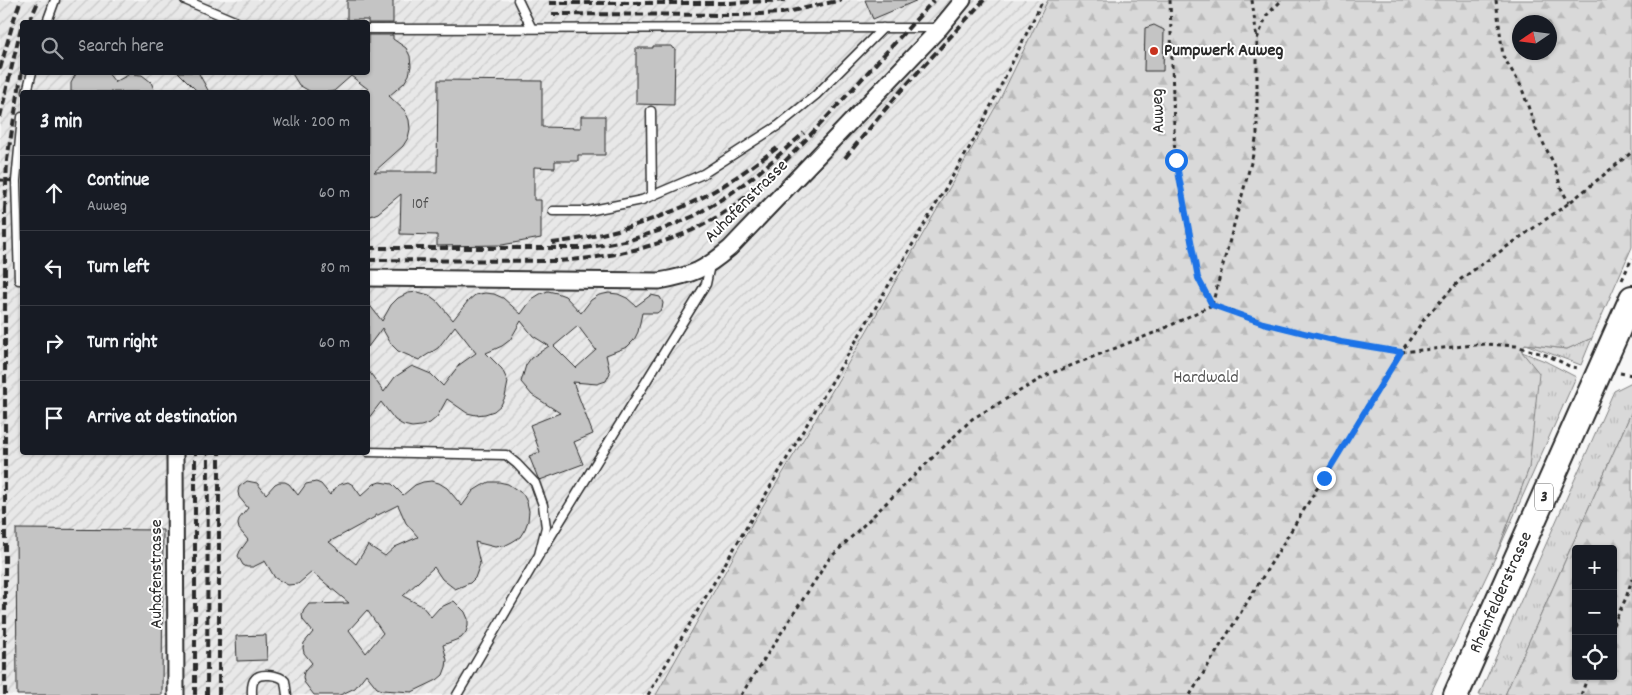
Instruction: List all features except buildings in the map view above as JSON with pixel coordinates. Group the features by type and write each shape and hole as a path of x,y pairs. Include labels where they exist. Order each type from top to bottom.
{"main road":[{"name":"Rheinfelderstrasse","path":"1456,695 1632,298"},
{"name":"Rheinfelderstrasse","path":"1471,695 1632,334"}],"street":[{"name":"Auhafenstrasse","path":"370,278 659,281 686,276 710,265 730,248 940,28 963,0"},
{"name":"Auhafenstrasse","path":"175,455 176,695"}],"lane":[{"path":"48,20 55,0"},
{"path":"185,0 232,20"},
{"path":"518,0 531,27"},
{"path":"370,28 940,28"},
{"path":"554,211 588,211 642,200 703,174 779,125 816,95 883,28"},
{"path":"28,90 31,75"},
{"path":"651,111 652,196"},
{"path":"20,138 16,182 20,280"},
{"path":"457,695 539,554 706,284 710,265"},
{"path":"370,452 506,455 535,483 544,505 546,527 539,554"},
{"path":"252,695 255,677 278,675 286,681 287,695"}],"path":[{"path":"648,695 975,138 1043,0"},
{"name":"Auweg","path":"1170,0 1176,160 1198,278 1212,305"},
{"path":"1212,305 1252,159 1257,134 1257,39 1252,0"},
{"path":"1257,39 1267,15 1282,0"},
{"path":"1496,0 1503,56 1520,86 1536,129 1554,164 1561,188 1570,204"},
{"path":"1190,695 1401,352 1425,318 1460,279 1570,204 1632,152"},
{"path":"0,180 16,182"},
{"path":"741,695 829,559 972,419 1046,375 1159,331 1212,305 1263,323 1341,342 1401,352 1486,344 1516,346 1549,356 1571,367 1584,369"},
{"path":"1617,617 1632,579"},
{"path":"1580,695 1586,680"}],"shaded area":[{"path":"0,0 1048,0 999,101 817,417 753,522 656,695 0,695"}],"green space":[{"name":"Hardwald","path":"1048,0 1632,0 1632,247 1592,338 1567,349 1525,344 1522,352 1539,373 1529,468 1495,558 1430,695 656,695 753,522 817,417 999,101"},
{"path":"1592,338 1581,365 1525,344 1567,349"},
{"path":"1522,352 1576,377 1495,558 1529,468"},
{"path":"1632,382 1632,411 1505,695 1479,695 1614,391"},
{"path":"1632,411 1632,695 1505,695 1572,545 1572,680 1617,680 1617,545 1572,545"}],"railway":[{"path":"0,69 21,0"},
{"path":"30,20 39,0"},
{"path":"549,3 730,3 785,0"},
{"path":"552,14 738,15 782,13 842,0"},
{"path":"370,260 575,260 611,255 646,247 697,228 733,206 782,164 934,0"},
{"path":"845,158 898,94 984,0"},
{"path":"0,117 20,32"},
{"path":"5,210 7,160 21,75"},
{"path":"370,248 585,248 630,240 661,230 694,216 730,194 757,174 804,133"},
{"path":"552,243 590,237 627,228 680,208 739,176 777,148"},
{"path":"5,205 5,695"},
{"path":"195,455 195,695"},
{"path":"207,695 208,455"},
{"path":"219,455 219,695"}],"place":[{"name":"Pumpwerk Auweg","path":"1154,51"}],"route":[{"path":"1176,160 1198,278 1212,305 1263,323 1341,342 1401,352 1324,478"}]}
